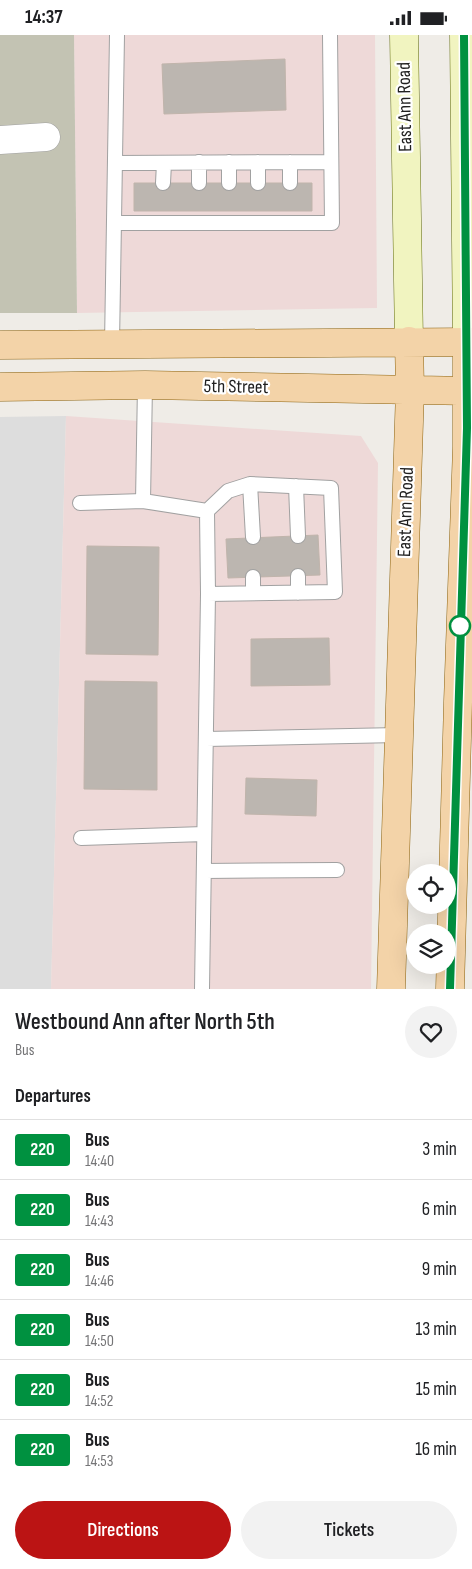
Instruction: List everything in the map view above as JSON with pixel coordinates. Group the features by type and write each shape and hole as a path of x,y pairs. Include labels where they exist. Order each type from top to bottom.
{"main road":[{"name":"East Ann Road","path":"391,989 410,390 404,35"},
{"path":"450,989 465,702 470,391 464,35"},
{"path":"0,345 470,342"},
{"name":"5th Street","path":"0,387 145,385 470,391"}],"street":[{"path":"0,140 46,137"}],"lane":[{"path":"112,343 117,35"},
{"path":"114,223 164,217 291,217 332,223 330,35"},
{"path":"199,162 199,183"},
{"path":"229,162 229,183"},
{"path":"258,162 258,183"},
{"path":"290,162 290,183"},
{"path":"115,163 331,162"},
{"path":"164,163 164,183"},
{"path":"143,501 145,385"},
{"path":"250,484 253,537"},
{"path":"202,989 208,594 207,511 228,491 250,484 331,488 335,593 208,594"},
{"path":"296,486 298,535"},
{"path":"80,503 143,501 207,511"},
{"path":"298,575 298,593"},
{"path":"253,577 253,593"},
{"path":"206,739 398,735"},
{"path":"81,838 204,834"},
{"path":"204,871 338,870"}],"shaded area":[{"path":"0,35 74,35 77,313 0,313"},
{"path":"74,35 375,35 377,308 77,313"},
{"path":"66,416 51,989 0,989 0,417"},
{"path":"66,416 361,436 378,463 371,989 51,989"}],"building":[{"path":"285,59 286,110 164,114 162,64"},
{"path":"134,183 312,183 312,211 134,211"},
{"path":"318,535 320,575 228,578 226,539"},
{"path":"87,546 159,547 158,655 86,654"},
{"path":"329,638 330,685 251,686 251,639"},
{"path":"85,681 157,682 157,790 84,789"},
{"path":"246,778 317,780 316,816 245,814"}],"bus line":[{"name":"220","path":"450,989 468,391 464,35"}]}
